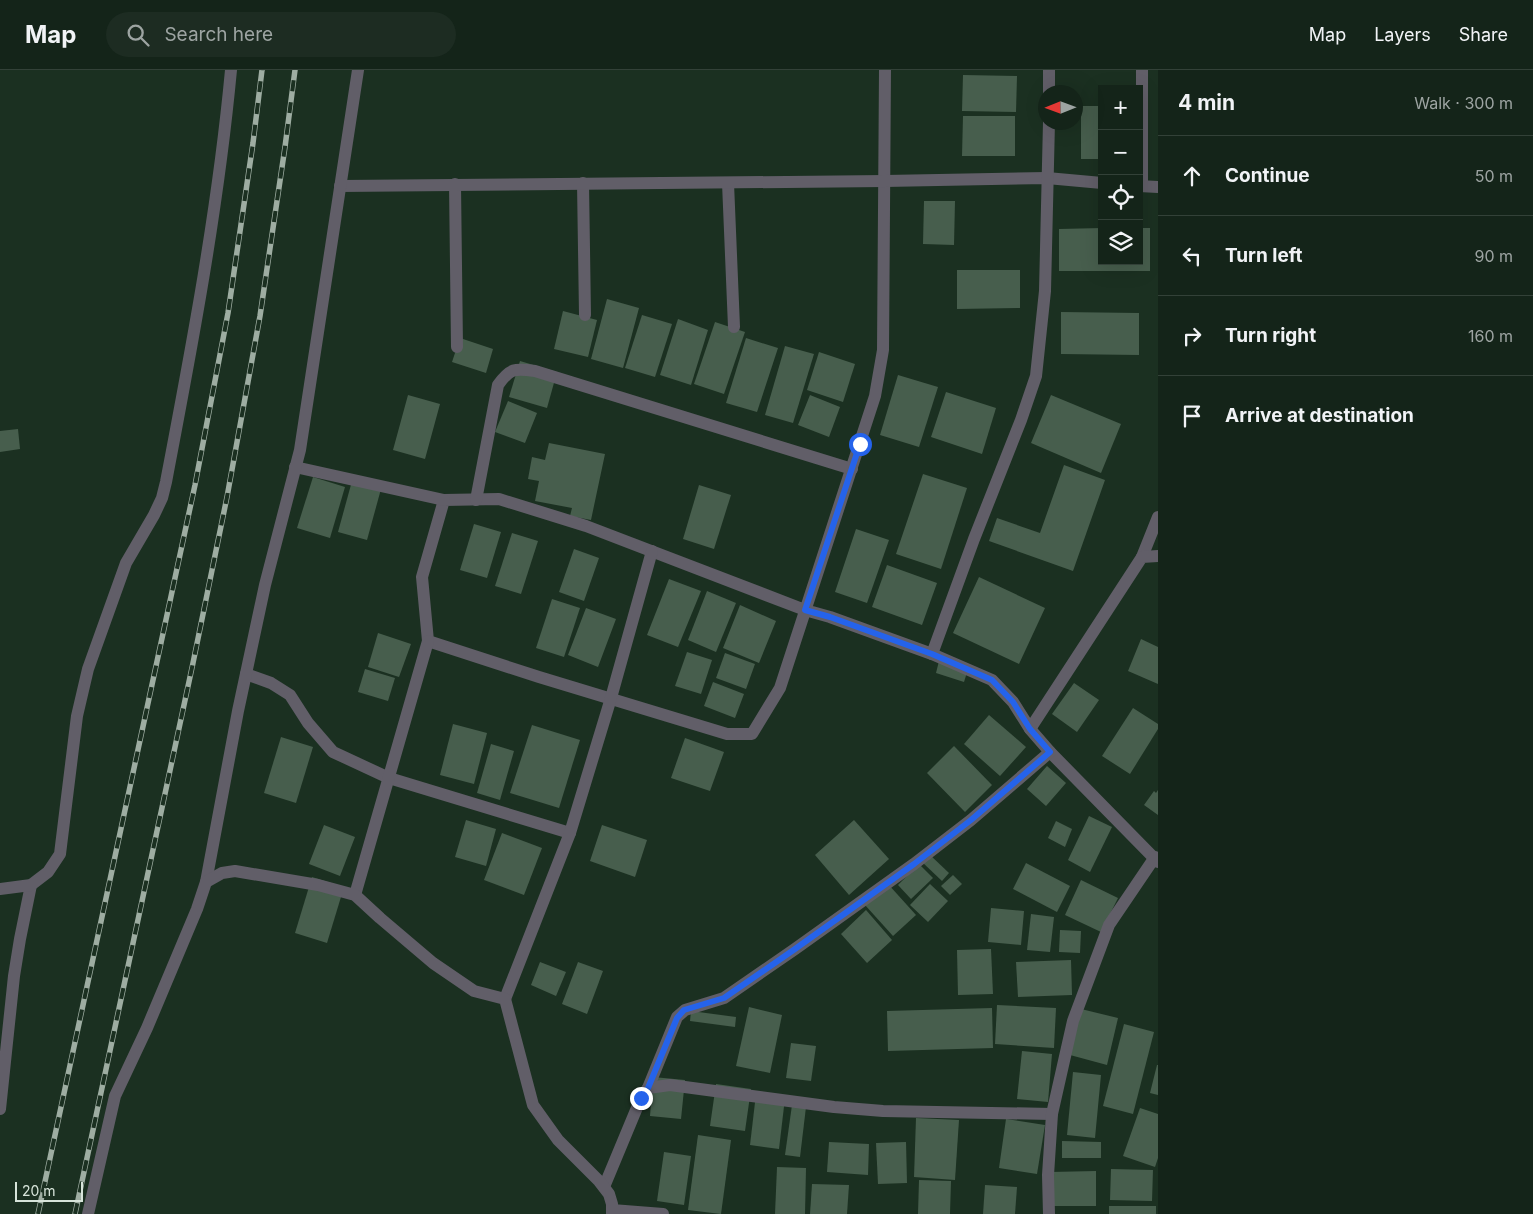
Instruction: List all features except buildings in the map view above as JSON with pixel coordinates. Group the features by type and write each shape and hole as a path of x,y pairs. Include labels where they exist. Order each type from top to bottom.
{"street":[{"path":"0,889 31,885 48,872 60,854 77,716 88,669 126,563 162,498 191,353 224,143 231,70"},
{"path":"88,1214 115,1096 147,1028 194,918 206,882 265,584 300,450 358,70"},
{"path":"428,641 727,734 752,734 780,688 876,396 883,350 885,70"},
{"path":"1049,70 1049,85"},
{"path":"1142,70 1148,187"},
{"path":"932,654 1036,376 1045,291 1048,130"},
{"path":"340,186 885,182 1047,178 1098,183"},
{"path":"728,183 734,327"},
{"path":"455,184 457,347"},
{"path":"583,184 585,315"},
{"path":"476,500 498,385 507,372 518,369 535,371 852,469"},
{"path":"295,467 444,500 499,499 586,526 805,610 830,617 932,654 992,680 1013,702 1030,729 1050,752 1156,859 1109,925 1073,1021 1052,1114 1048,1176 1049,1214"},
{"path":"355,895 428,641 422,577 444,500"},
{"path":"1030,729 1142,557 1158,517"},
{"path":"652,551 570,833 505,999 533,1105 558,1140 604,1187 609,1194 612,1212 663,1214"},
{"path":"1142,557 1158,556"},
{"path":"246,674 271,683 290,695 308,723 333,752 389,778 570,833"},
{"path":"604,1187 677,1018 684,1010 724,998 803,944 914,864 971,820 1050,752"},
{"path":"206,882 222,873 236,871 318,885 355,895 433,963 474,991 505,999"},
{"path":"0,1109 14,976 31,885"},
{"path":"648,1088 670,1085 834,1107 883,1111 1052,1114"}],"railway":[{"path":"38,1214 195,485 228,313 262,70"},
{"path":"75,1214 227,497 260,316 295,70"}],"route":[{"path":"641,1098 648,1088 677,1018 684,1010 694,1006 717,1002 795,949 914,864 971,820 1050,752 1030,729 1013,702 992,680 932,654 830,617 805,610 860,444"}]}
